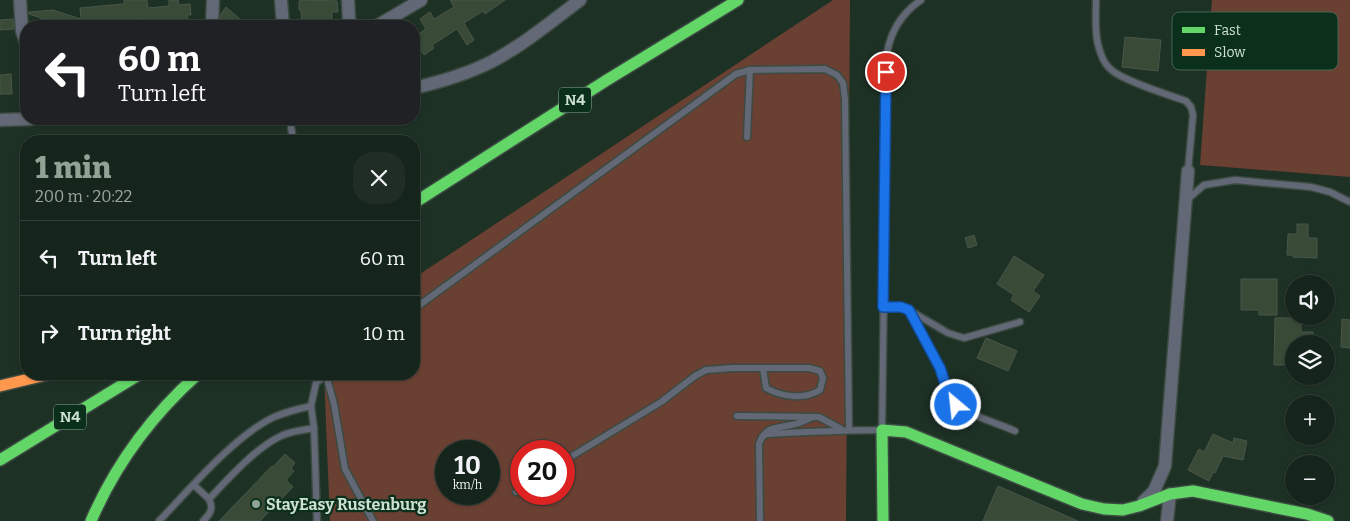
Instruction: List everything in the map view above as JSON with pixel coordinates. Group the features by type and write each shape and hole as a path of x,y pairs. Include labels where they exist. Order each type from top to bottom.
{"main road":[{"path":"462,159 724,0"},
{"name":"N4","path":"420,206 561,116 607,80 738,0"},
{"path":"0,386 25,380"},
{"name":"N4","path":"0,460 130,380"},
{"path":"91,521 110,478 133,442 165,404 191,380"},
{"path":"883,521 882,430 906,432 1082,504 1104,509 1122,510 1140,506 1170,494 1193,491 1307,514 1328,521"}],"street":[{"path":"20,0 21,20"},
{"path":"212,20 213,0"},
{"path":"281,0 283,20"},
{"path":"348,0 349,20"},
{"path":"387,20 421,0"},
{"path":"420,86 444,80 490,62 536,33 580,0"},
{"path":"0,120 20,119"},
{"path":"1140,506 1154,491 1165,466 1188,171"},
{"path":"1167,521 1170,494"}],"lane":[{"path":"762,437 767,434 882,430 887,53 888,43 899,19 921,0"},
{"path":"1096,0 1097,37 1100,52 1105,63 1113,72 1124,78 1186,101 1191,107 1193,115 1188,171"},
{"path":"420,305 736,74 750,70 825,69 837,75 843,83 845,99 845,430"},
{"path":"747,137 750,70"},
{"path":"1185,202 1204,185 1235,180 1311,187 1330,192 1350,202"},
{"path":"883,307 901,307 909,310 948,333 964,338 1020,322"},
{"path":"909,310 940,368 948,392 956,405 973,415 991,420 1014,431"},
{"path":"575,454 661,402 706,370 732,368 763,368 809,368 820,371 823,378 820,390 812,395 790,396 776,394 766,388 763,368"},
{"path":"317,521 314,428 311,406 316,383 319,380"},
{"path":"328,380 334,404 345,469 373,521"},
{"path":"159,521 224,454 249,432 286,412 311,406"},
{"path":"737,416 819,417 845,430"},
{"path":"760,521 759,444 762,437 772,428 792,425 813,417"},
{"path":"209,500 238,469 271,442 284,435 314,428"},
{"path":"194,485 212,505 211,512 203,521"}],"shaded area":[{"path":"833,0 850,0 846,521 330,521 324,380 420,380 420,274"},
{"path":"1212,0 1350,0 1350,177 1200,165 1207,70 1338,70 1338,12 1211,12"}],"building":[{"path":"124,0 147,0 148,8 169,6 169,0 178,0 179,5 190,4 191,15 187,15 188,20 44,20 29,14 29,12 53,10 81,19 80,8 124,4"},
{"path":"450,0 505,0 485,14 483,11 464,23 474,40 467,45 457,29 432,45 434,48 424,55 420,52 420,33 426,29 420,19 430,12 434,19 454,7"},
{"path":"299,1 337,1 338,12 332,12 332,20 302,20"},
{"path":"226,7 241,20 220,20 221,14"},
{"path":"13,19 14,29 0,30 0,20"},
{"path":"1125,37 1161,40 1158,71 1122,67"},
{"path":"11,74 12,94 0,94 0,75"},
{"path":"1297,224 1308,224 1308,238 1317,238 1317,258 1287,255 1288,234 1297,234"},
{"path":"974,235 977,245 968,248 965,238"},
{"path":"1014,256 1044,275 1033,291 1040,296 1029,312 1011,300 1014,295 997,284"},
{"path":"1241,279 1277,279 1277,315 1259,315 1259,310 1241,310"},
{"path":"1275,318 1285,318 1285,325 1301,325 1301,332 1313,332 1313,335 1285,335 1285,365 1274,365"},
{"path":"1342,319 1350,320 1350,348 1341,347"},
{"path":"986,338 1017,351 1008,371 977,358"},
{"path":"1213,434 1233,443 1234,438 1247,441 1243,460 1223,456 1209,481 1188,470 1199,449 1204,452"},
{"name":"StayEasy Rustenburg","path":"285,454 295,463 291,468 294,471 286,480 293,487 260,521 219,521 272,466"},
{"path":"998,486 1078,521 983,521"}],"traffic: fast":[{"path":"420,199 607,80 738,0"},
{"path":"0,460 130,380"},
{"path":"91,521 112,479 136,441 192,380"},
{"path":"883,521 882,430 906,432 1082,504 1104,509 1123,510 1170,494 1193,491 1307,514 1328,521"}],"traffic: slow":[{"path":"0,386 25,380"}],"place":[{"name":"StayEasy Rustenburg","path":"256,504"}],"route":[{"path":"886,72 883,307 901,307 909,310 940,368 948,392 956,405"}]}
